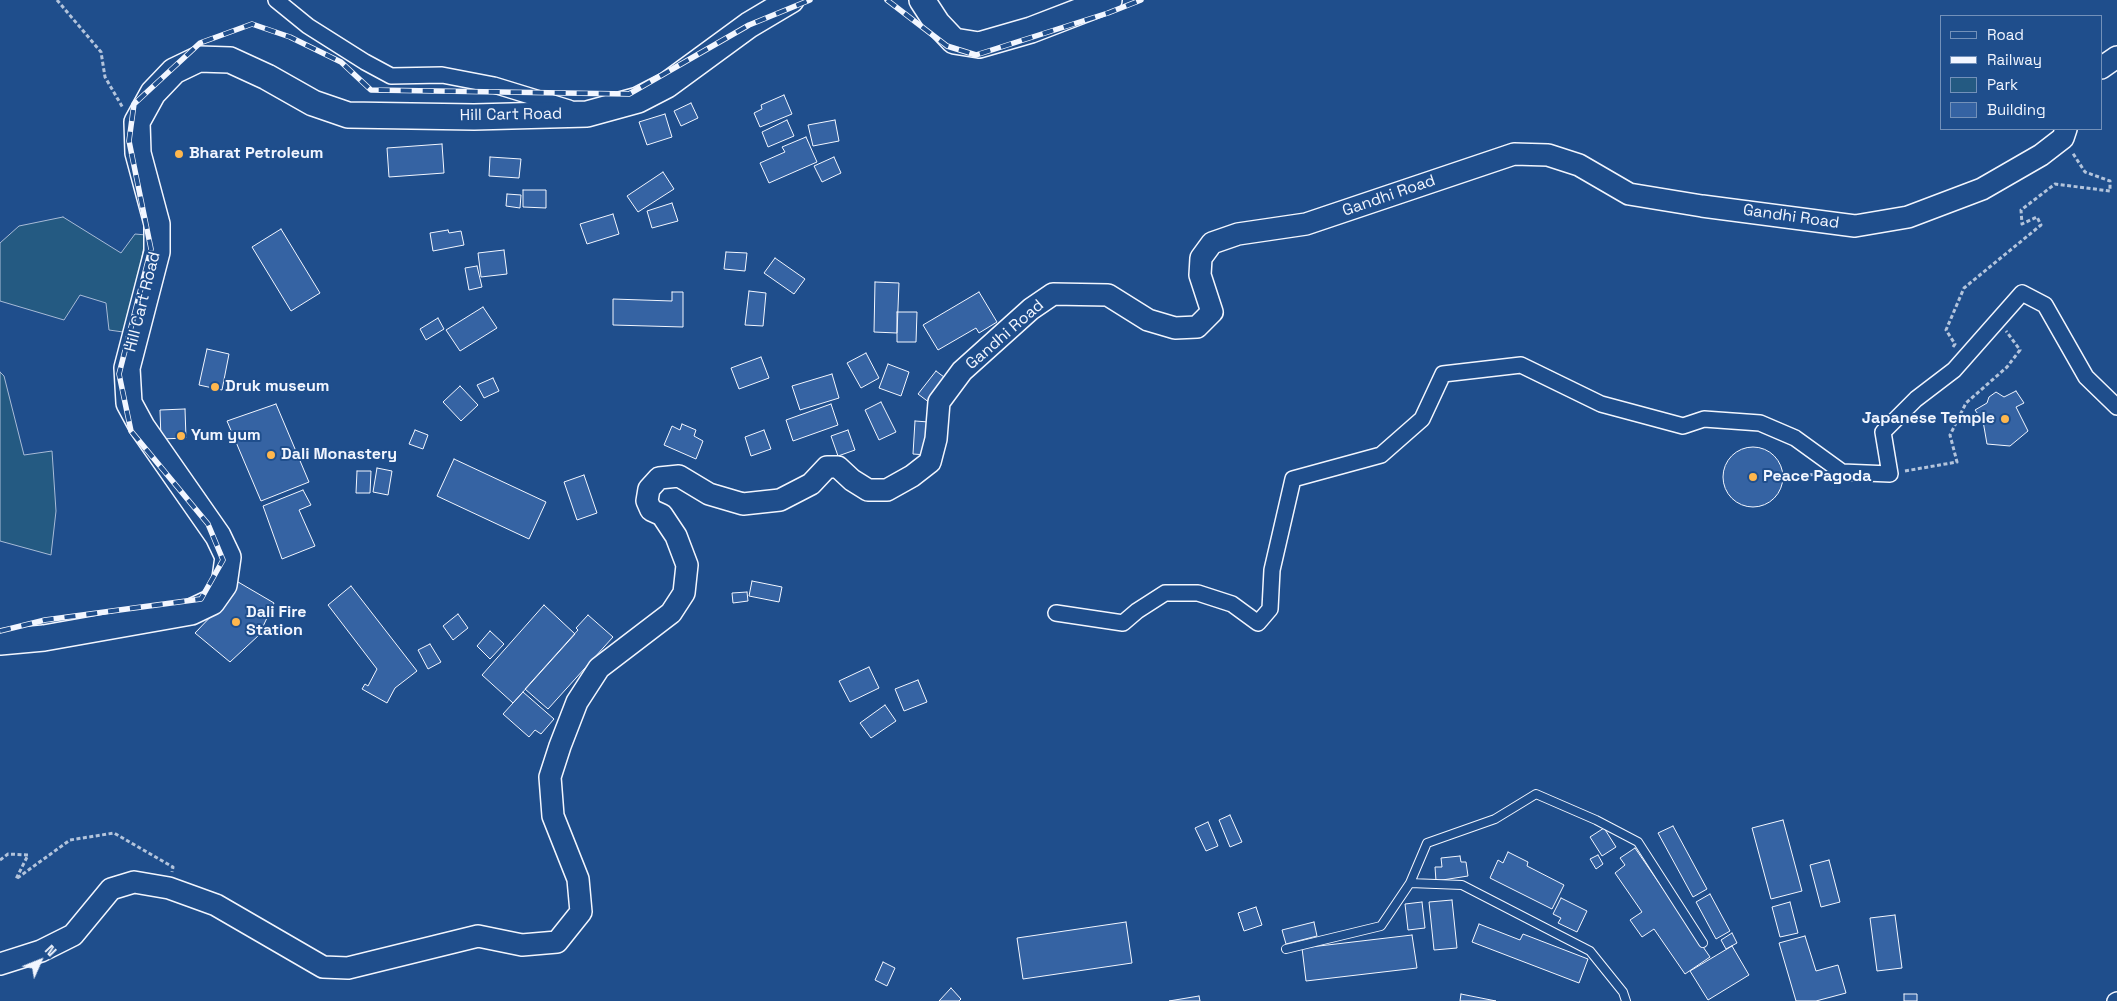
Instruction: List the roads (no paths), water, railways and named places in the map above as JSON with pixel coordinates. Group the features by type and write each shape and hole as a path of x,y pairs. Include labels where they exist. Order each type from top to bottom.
{"highway":[{"name":"Hill Cart Road","path":"0,642 44,638 191,612 212,602 224,585 228,556 218,536 142,427 129,403 127,368 157,252 157,224 138,153 137,122 153,93 174,71 198,59 230,60 267,77 313,103 348,115 474,117 587,114 638,100 667,85 748,25 791,0"},
{"path":"922,0 937,23 954,42 979,44 1032,30 1109,0"}],"main road":[{"path":"2102,67 2117,57"},
{"name":"Gandhi Road","path":"0,964 41,951 73,934 111,889 134,882 168,888 216,905 323,967 348,968 478,936 522,945 557,942 581,912 578,879 553,816 550,777 560,746 577,702 599,668 671,613 684,593 687,565 676,536 662,515 651,510 647,501 648,489 660,478 679,476 709,494 743,504 780,500 811,484 826,468 838,467 852,480 868,490 887,490 912,476 930,462 936,439 939,402 962,371 1031,309 1053,294 1108,295 1148,320 1175,328 1197,327 1212,312 1200,276 1201,258 1212,243 1238,234 1306,224 1514,154 1548,155 1579,165 1629,194 1694,205 1855,226 1908,217 1982,190 2041,155 2064,133"}],"street":[{"path":"276,0 308,26 391,76 442,75 494,85 587,114"},
{"path":"1056,613 1123,623 1137,611 1166,593 1198,593 1232,604 1258,623 1270,609 1272,570 1293,479 1381,455 1422,419 1443,374 1521,365 1601,404 1683,426 1704,419 1760,423 1795,438 1842,472 1890,474 1883,432 1916,399 1954,370 2022,292 2045,305 2086,377 2117,407"}],"lane":[{"path":"1286,949 1381,926 1410,883 1427,843 1495,819 1536,794 1596,820 1638,842 1703,943"},
{"path":"1410,883 1462,885 1590,951 1623,992 1626,1001"}],"railway":[{"path":"0,631 45,620 201,599 223,560 208,524 131,431 119,374 151,249 129,141 134,104 200,43 252,24 290,37 341,62 371,90 629,94 749,25 810,0"},
{"path":"887,0 947,46 976,55 1108,13 1141,0"}],"place":[{"name":"Bharat Petroleum","path":"179,154"},
{"name":"Druk museum","path":"215,387"},
{"name":"Japanese Temple","path":"2005,419"},
{"name":"Yum yum","path":"181,436"},
{"name":"Dali Monastery","path":"271,455"},
{"name":"Peace Pagoda","path":"1753,477"},
{"name":"Dali Fire Station","path":"236,622"}]}
